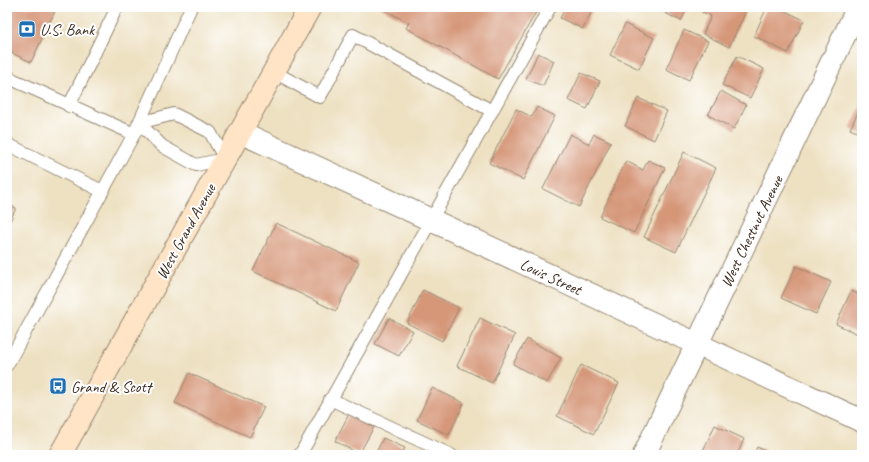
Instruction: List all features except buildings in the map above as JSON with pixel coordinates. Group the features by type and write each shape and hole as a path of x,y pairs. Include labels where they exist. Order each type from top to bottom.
{"main road":[{"name":"West Grand Avenue","path":"60,455 310,7"}],"street":[{"name":"West Chestnut Avenue","path":"644,455 858,7"},
{"name":"Louis Street","path":"240,132 862,421"}],"lane":[{"path":"69,106 117,7"},
{"path":"7,365 140,123 191,7"},
{"path":"300,455 550,7"},
{"path":"274,72 320,97 353,35 492,111"},
{"path":"7,77 134,134"},
{"path":"174,114 210,132 225,159 196,165 162,146 140,123 174,114"},
{"path":"7,144 102,192"},
{"path":"330,399 451,455"}],"place":[{"name":"U.S. Bank","path":"27,29"},
{"name":"Grand & Scott","path":"58,386"}]}
